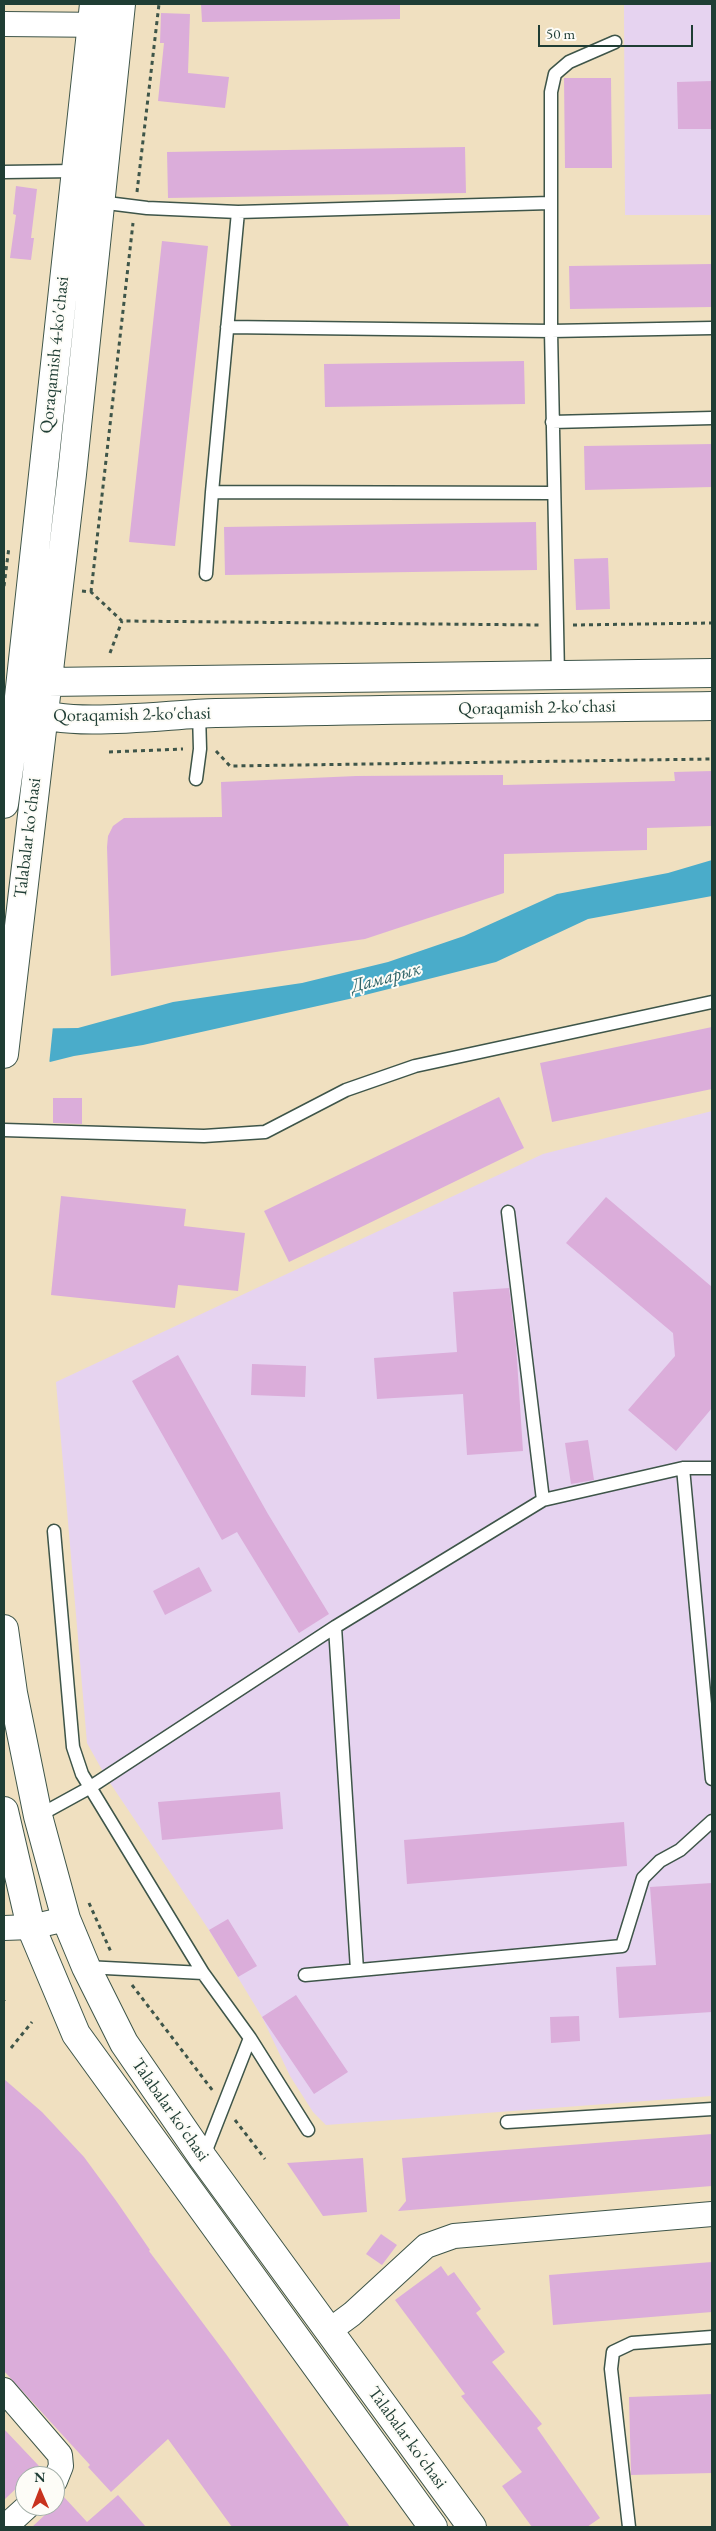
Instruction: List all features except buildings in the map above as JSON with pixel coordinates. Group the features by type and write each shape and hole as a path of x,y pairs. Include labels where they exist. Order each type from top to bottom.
{"main road":[{"name":"Qoraqamish 4-ko'chasi","path":"11,706 92,14"},
{"name":"Qoraqamish 4-ko'chasi","path":"48,682 120,15"},
{"name":"Qoraqamish 2-ko'chasi","path":"11,706 48,682 712,673"},
{"name":"Talabalar ko'chasi","path":"4,1054 29,824 48,682"},
{"name":"Qoraqamish 2-ko'chasi","path":"11,706 44,717 109,718 199,713 712,706"},
{"name":"Talabalar ko'chasi","path":"4,804 11,706"},
{"name":"Talabalar ko'chasi","path":"4,1629 13,1692 38,1816 66,1919 86,1967 124,2043 203,2158 472,2527"},
{"name":"Talabalar ko'chasi","path":"4,1811 31,1927 76,2034 433,2527"},
{"path":"305,2352 329,2331"}],"street":[{"path":"4,24 92,14 120,15"},
{"path":"4,1928 31,1927 66,1919"},
{"path":"329,2331 352,2314 426,2246 454,2236 712,2214"},
{"path":"4,2390 60,2455 61,2466"},
{"path":"6,2527 18,2516"}],"lane":[{"path":"558,675 552,422 551,92 556,74 569,62 615,42"},
{"path":"4,172 75,170"},
{"path":"99,202 238,212 550,203"},
{"path":"206,574 238,212"},
{"path":"227,326 551,330 712,328"},
{"path":"552,422 712,418"},
{"path":"212,492 553,493"},
{"path":"196,779 200,749 199,713"},
{"path":"4,1130 204,1136 265,1132 346,1090 416,1066 712,1002"},
{"path":"508,1212 543,1500"},
{"path":"684,1468 712,1779"},
{"path":"38,1816 89,1788 335,1627 543,1500 684,1468 712,1468"},
{"path":"54,1531 73,1747 89,1788 203,1973 250,2038 308,2130"},
{"path":"335,1627 357,1970"},
{"path":"305,1975 622,1946 643,1878 660,1861 680,1850 712,1821"},
{"path":"86,1967 203,1973"},
{"path":"203,2158 250,2038"},
{"path":"507,2122 712,2109"},
{"path":"629,2527 611,2369 614,2352 632,2343 712,2336"}],"path":[{"path":"158,4 91,592 122,621 556,625 712,623"},
{"path":"110,653 122,621"},
{"path":"109,752 213,749 230,766 712,759"},
{"path":"87,1898 93,1916 120,1969 265,2159"},
{"path":"130,1994 136,1991"},
{"path":"11,2048 32,2022"}],"shaded area":[{"path":"624,4 712,4 712,215 625,215"},
{"path":"712,1111 712,2096 326,2125 313,2112 290,2076 262,2017 209,1930 106,1777 87,1743 56,1382 543,1154"}],"water":[{"name":"Дамарык","path":"712,860 712,896 588,919 496,962 349,999 143,1045 74,1056 50,1062 4,1029 78,1028 173,1002 302,983 388,962 464,936 557,894 668,873"}],"pier":[{"path":"4,1026 53,1026 49,1065 4,1064"}]}
